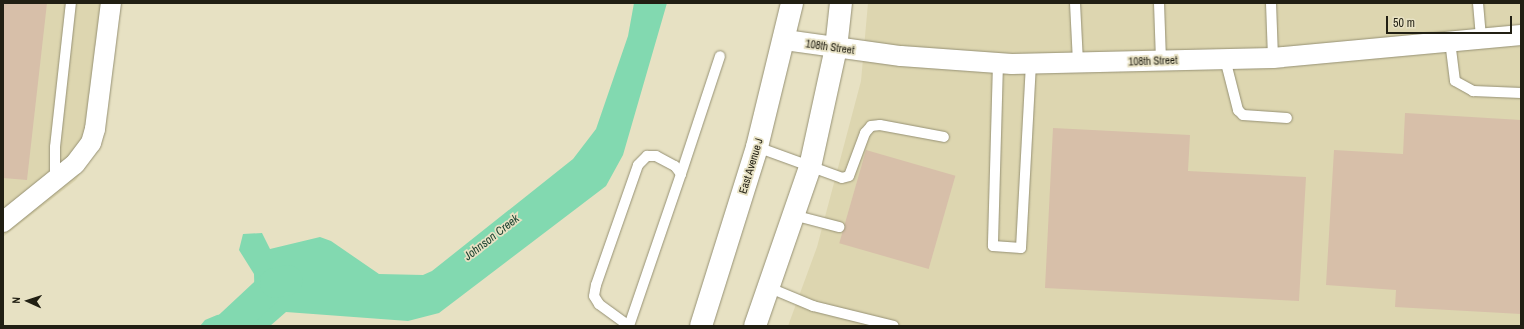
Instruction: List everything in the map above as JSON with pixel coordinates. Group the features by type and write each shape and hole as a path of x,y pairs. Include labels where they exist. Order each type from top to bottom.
{"street":[{"path":"3,222 75,164 91,143 95,129 111,3"},
{"name":"East Avenue J","path":"701,326 757,147 785,40 792,3"},
{"path":"755,326 770,288 810,166 836,48 840,3"},
{"name":"108th Street","path":"785,40 836,48 998,63 1031,64 1273,58 1521,35"}],"lane":[{"path":"55,180 55,147 71,3"},
{"path":"1075,3 1078,63"},
{"path":"1159,3 1161,61"},
{"path":"1271,3 1273,58"},
{"path":"1478,3 1481,38"},
{"path":"1450,41 1455,81 1473,91 1521,93"},
{"path":"681,174 675,166 656,156 647,156 638,165 596,285 594,296 599,304 629,326 681,174 720,56"},
{"path":"1225,59 1236,106 1243,115 1287,118"},
{"path":"998,63 993,246 1021,248 1031,64"},
{"path":"757,147 842,178 849,176 865,133 871,126 880,125 944,136"},
{"path":"793,215 839,227"},
{"path":"770,288 813,306 894,326"}],"shaded area":[{"path":"3,3 117,3 99,145 76,180 3,237"},
{"path":"868,3 1521,3 1521,326 788,326 817,247 861,81"}],"water":[{"path":"634,3 667,3 623,155 606,186 439,313 408,321 286,312 270,326 200,326 205,320 217,315 236,312 253,316 255,310 254,274 239,250 243,234 262,233 270,249 320,237 331,241 379,274 423,275 432,271 573,159 596,129 628,36"}],"building":[{"path":"3,3 47,3 27,180 3,178"},
{"path":"1405,113 1521,120 1521,314 1395,307 1396,290 1326,285 1334,150 1403,154"},
{"path":"1053,128 1190,135 1188,171 1306,177 1299,301 1045,288"},
{"path":"866,150 955,176 929,269 839,243"}],"waterway":[{"name":"Johnson Creek","path":"229,326 275,283 288,280"}]}
